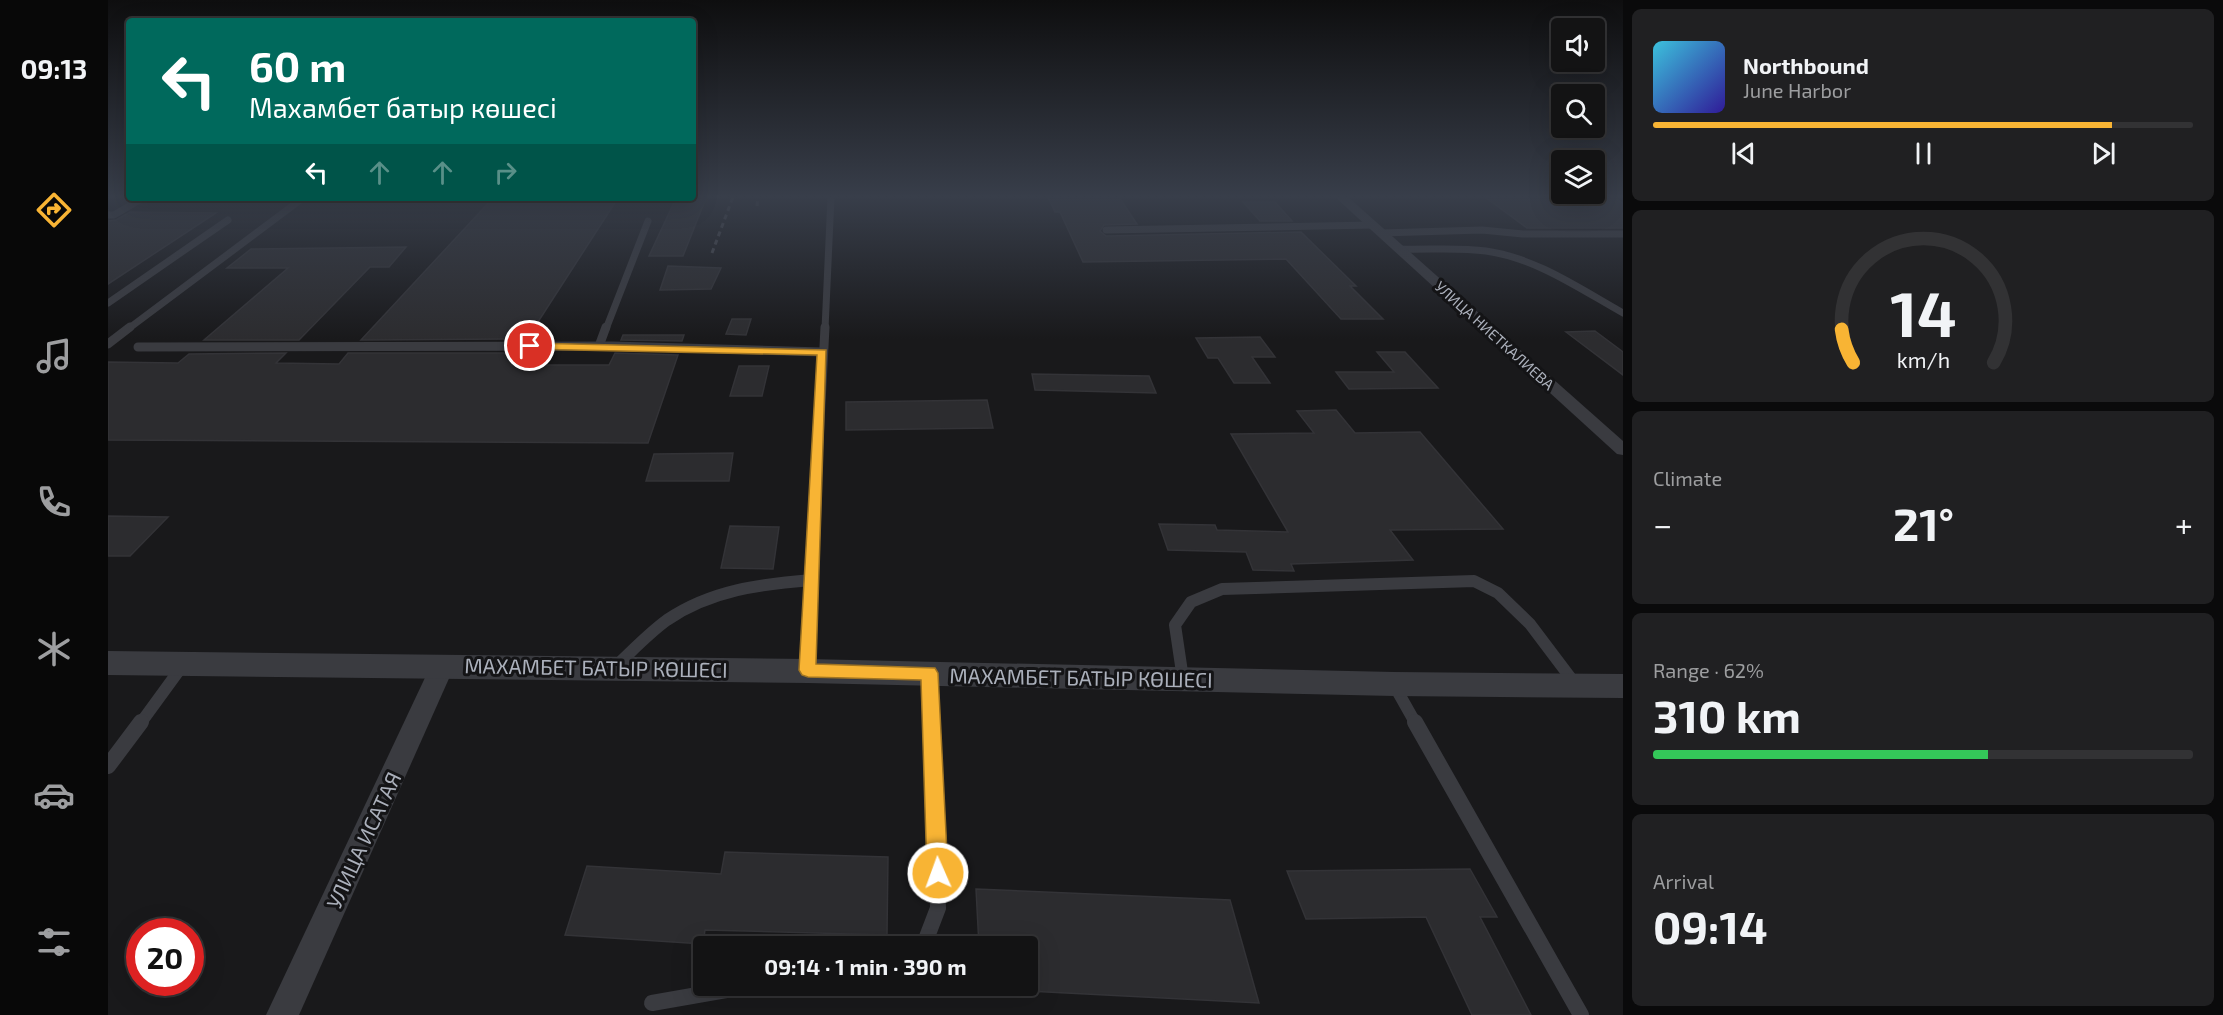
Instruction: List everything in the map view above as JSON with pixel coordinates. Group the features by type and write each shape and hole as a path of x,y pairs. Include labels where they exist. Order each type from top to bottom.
{"street":[{"name":"УЛИЦА НИЕТКАЛИЕВА","path":"1394,244 1623,450"},
{"name":"МАХАМБЕТ БАТЫР КӨШЕСІ","path":"108,663 808,670 1394,684 1623,686"},
{"name":"УЛИЦА ИСАТАЯ","path":"282,1015 443,665"}],"lane":[{"path":"108,303 193,244"},
{"path":"108,344 241,244"},
{"path":"599,346 639,244"},
{"path":"808,670 828,244"},
{"path":"1399,249 1487,251 1517,259 1563,279 1623,313"},
{"path":"138,347 599,346 822,352"},
{"path":"614,668 667,619 710,596 741,587 812,580"},
{"path":"1183,679 1175,625 1191,602 1222,590 1474,581 1498,592 1530,624 1576,685"},
{"path":"108,766 183,665"},
{"path":"927,936 938,908 929,673"},
{"path":"1394,684 1581,1015"},
{"path":"652,1003 693,996"}],"building":[{"path":"108,244 168,244 108,284"},
{"path":"450,244 588,244 527,339 361,340"},
{"path":"654,244 688,244 683,256 649,256"},
{"path":"1075,244 1314,244 1356,286 1350,286 1383,319 1341,319 1286,259 1083,262"},
{"path":"406,247 389,267 370,267 299,340 204,340 288,268 227,268 251,249"},
{"path":"668,266 721,268 711,289 660,290"},
{"path":"732,319 751,319 746,335 726,334"},
{"path":"1595,331 1623,352 1623,375 1566,332"},
{"path":"623,335 684,335 682,341 621,340"},
{"path":"1260,337 1275,357 1252,357 1270,383 1234,383 1218,358 1208,358 1196,338"},
{"path":"1377,352 1405,352 1438,388 1349,389 1336,372 1394,372"},
{"path":"286,353 276,363 339,364 348,353 518,353 511,365 609,365 615,353 678,355 648,443 108,440 108,362 178,363 189,354"},
{"path":"739,366 769,366 762,396 730,396"},
{"path":"1032,374 1149,376 1156,393 1035,390"},
{"path":"987,400 993,428 846,430 846,402"},
{"path":"1336,410 1355,433 1420,432 1503,529 1390,530 1413,560 1291,564 1294,571 1253,570 1246,552 1168,550 1159,524 1215,525 1217,530 1288,532 1231,434 1314,433 1297,411"},
{"path":"733,453 729,481 646,481 654,454"},
{"path":"108,516 168,517 130,556 108,556"},
{"path":"730,526 779,527 773,569 721,568"},
{"path":"725,852 888,857 887,935 705,930 704,936 693,936 693,943 565,935 587,866 721,874"},
{"path":"1470,869 1497,917 1480,917 1531,1015 1472,1015 1426,917 1306,919 1287,871"},
{"path":"976,889 1230,900 1259,1003 1038,992 1038,936 978,936"}],"railway":[{"path":"712,253 715,244"}],"route":[{"path":"530,346 822,352 808,670 929,673 938,873"}]}
